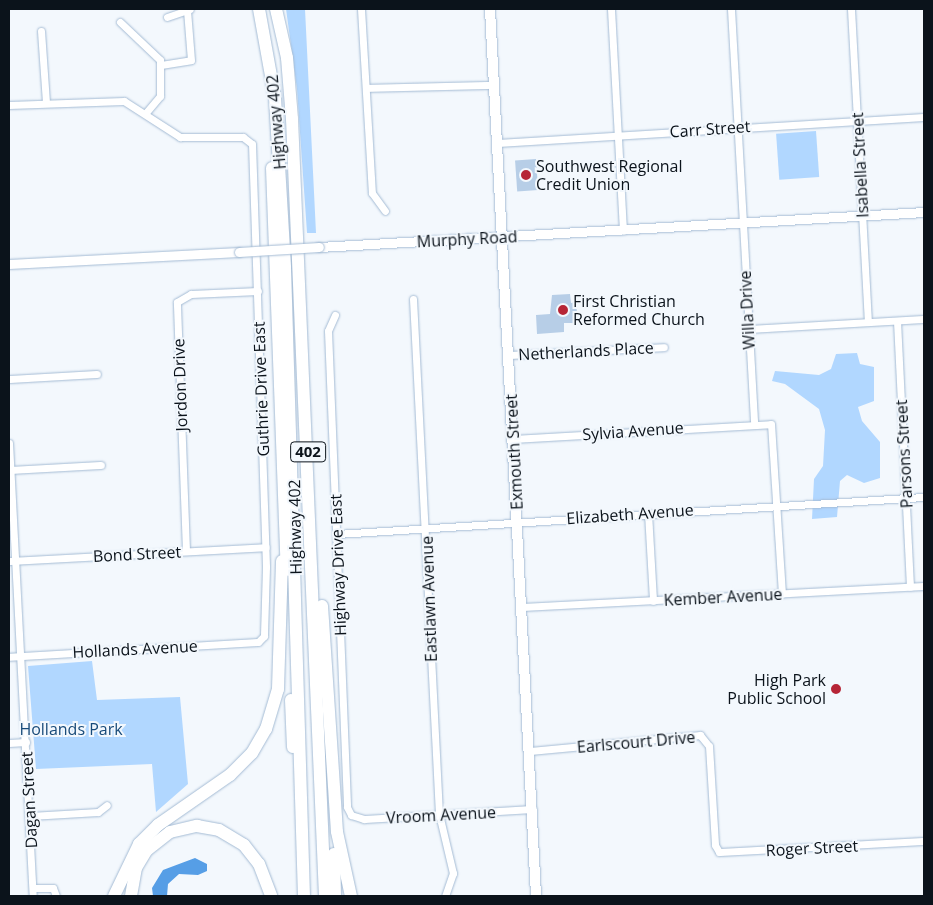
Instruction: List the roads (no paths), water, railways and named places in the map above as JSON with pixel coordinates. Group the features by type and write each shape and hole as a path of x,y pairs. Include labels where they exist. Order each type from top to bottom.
{"highway":[{"path":"254,9 270,122 297,896"},
{"name":"Highway 402","path":"259,9 279,138 294,482 304,896"},
{"name":"Highway 402","path":"276,9 287,58 292,111 302,302 325,896"},
{"path":"302,302 312,404 331,768 335,896"},
{"path":"294,482 310,896"},
{"path":"114,896 132,854 158,825 240,766 260,741 272,717 280,659 283,514"},
{"path":"331,768 339,849 352,896"},
{"path":"131,896 136,868 147,850 170,832 197,826 219,830 244,845 259,864 271,896"},
{"path":"121,896 123,872"}],"main road":[{"name":"Exmouth Street","path":"490,9 530,751 536,896"}],"street":[{"path":"161,65 191,60 189,9 167,17"},
{"path":"361,9 372,193 385,211"},
{"path":"611,9 623,231"},
{"name":"Willa Drive","path":"731,9 754,423"},
{"name":"Isabella Street","path":"852,9 868,322"},
{"path":"9,105 117,100 145,114 160,96 161,65 157,54 120,22"},
{"path":"42,31 46,103"},
{"path":"366,88 493,85"},
{"name":"Guthrie Drive East","path":"145,114 165,131 180,137 247,138 253,149 266,547 264,636 261,641"},
{"name":"Carr Street","path":"497,143 924,117"},
{"name":"Murphy Road","path":"9,264 623,231 924,212"},
{"name":"Jordon Drive","path":"186,551 177,302 191,294 258,291"},
{"name":"Eastlawn Avenue","path":"413,299 439,814 453,873 445,896"},
{"name":"Highway Drive East","path":"335,315 328,331 347,807 351,815"},
{"path":"748,329 924,319"},
{"name":"Parsons Street","path":"897,320 910,587"},
{"name":"Netherlands Place","path":"508,355 664,347"},
{"path":"9,379 96,374"},
{"path":"754,423 773,427 782,594"},
{"name":"Sylvia Avenue","path":"512,439 754,423"},
{"name":"Dagan Street","path":"9,443 12,561 21,656 33,896"},
{"path":"10,470 100,465"},
{"name":"Elizabeth Avenue","path":"337,534 924,497"},
{"path":"648,513 652,601"},
{"name":"Bond Street","path":"12,561 266,547"},
{"name":"Kember Avenue","path":"521,607 924,586"},
{"name":"Hollands Avenue","path":"9,657 261,641"},
{"name":"Earlscourt Drive","path":"530,751 700,735 709,746 714,834"},
{"path":"9,743 26,742"},
{"path":"30,816 98,812 107,805"},
{"name":"Vroom Avenue","path":"351,815 364,819 533,809"},
{"name":"Roger Street","path":"714,834 716,848 724,853 924,841"},
{"path":"34,888 53,888 56,896"}],"water":[{"path":"195,858 207,864 207,871 198,875 179,874 168,884 167,896 153,896 152,888 163,870"}],"place":[{"name":"Southwest Regional Credit Union","path":"526,175"},
{"name":"First Christian Reformed Church","path":"563,310"},
{"name":"High Park Public School","path":"836,689"}],"park label":[{"name":"Hollands Park","path":"71,729"}]}
